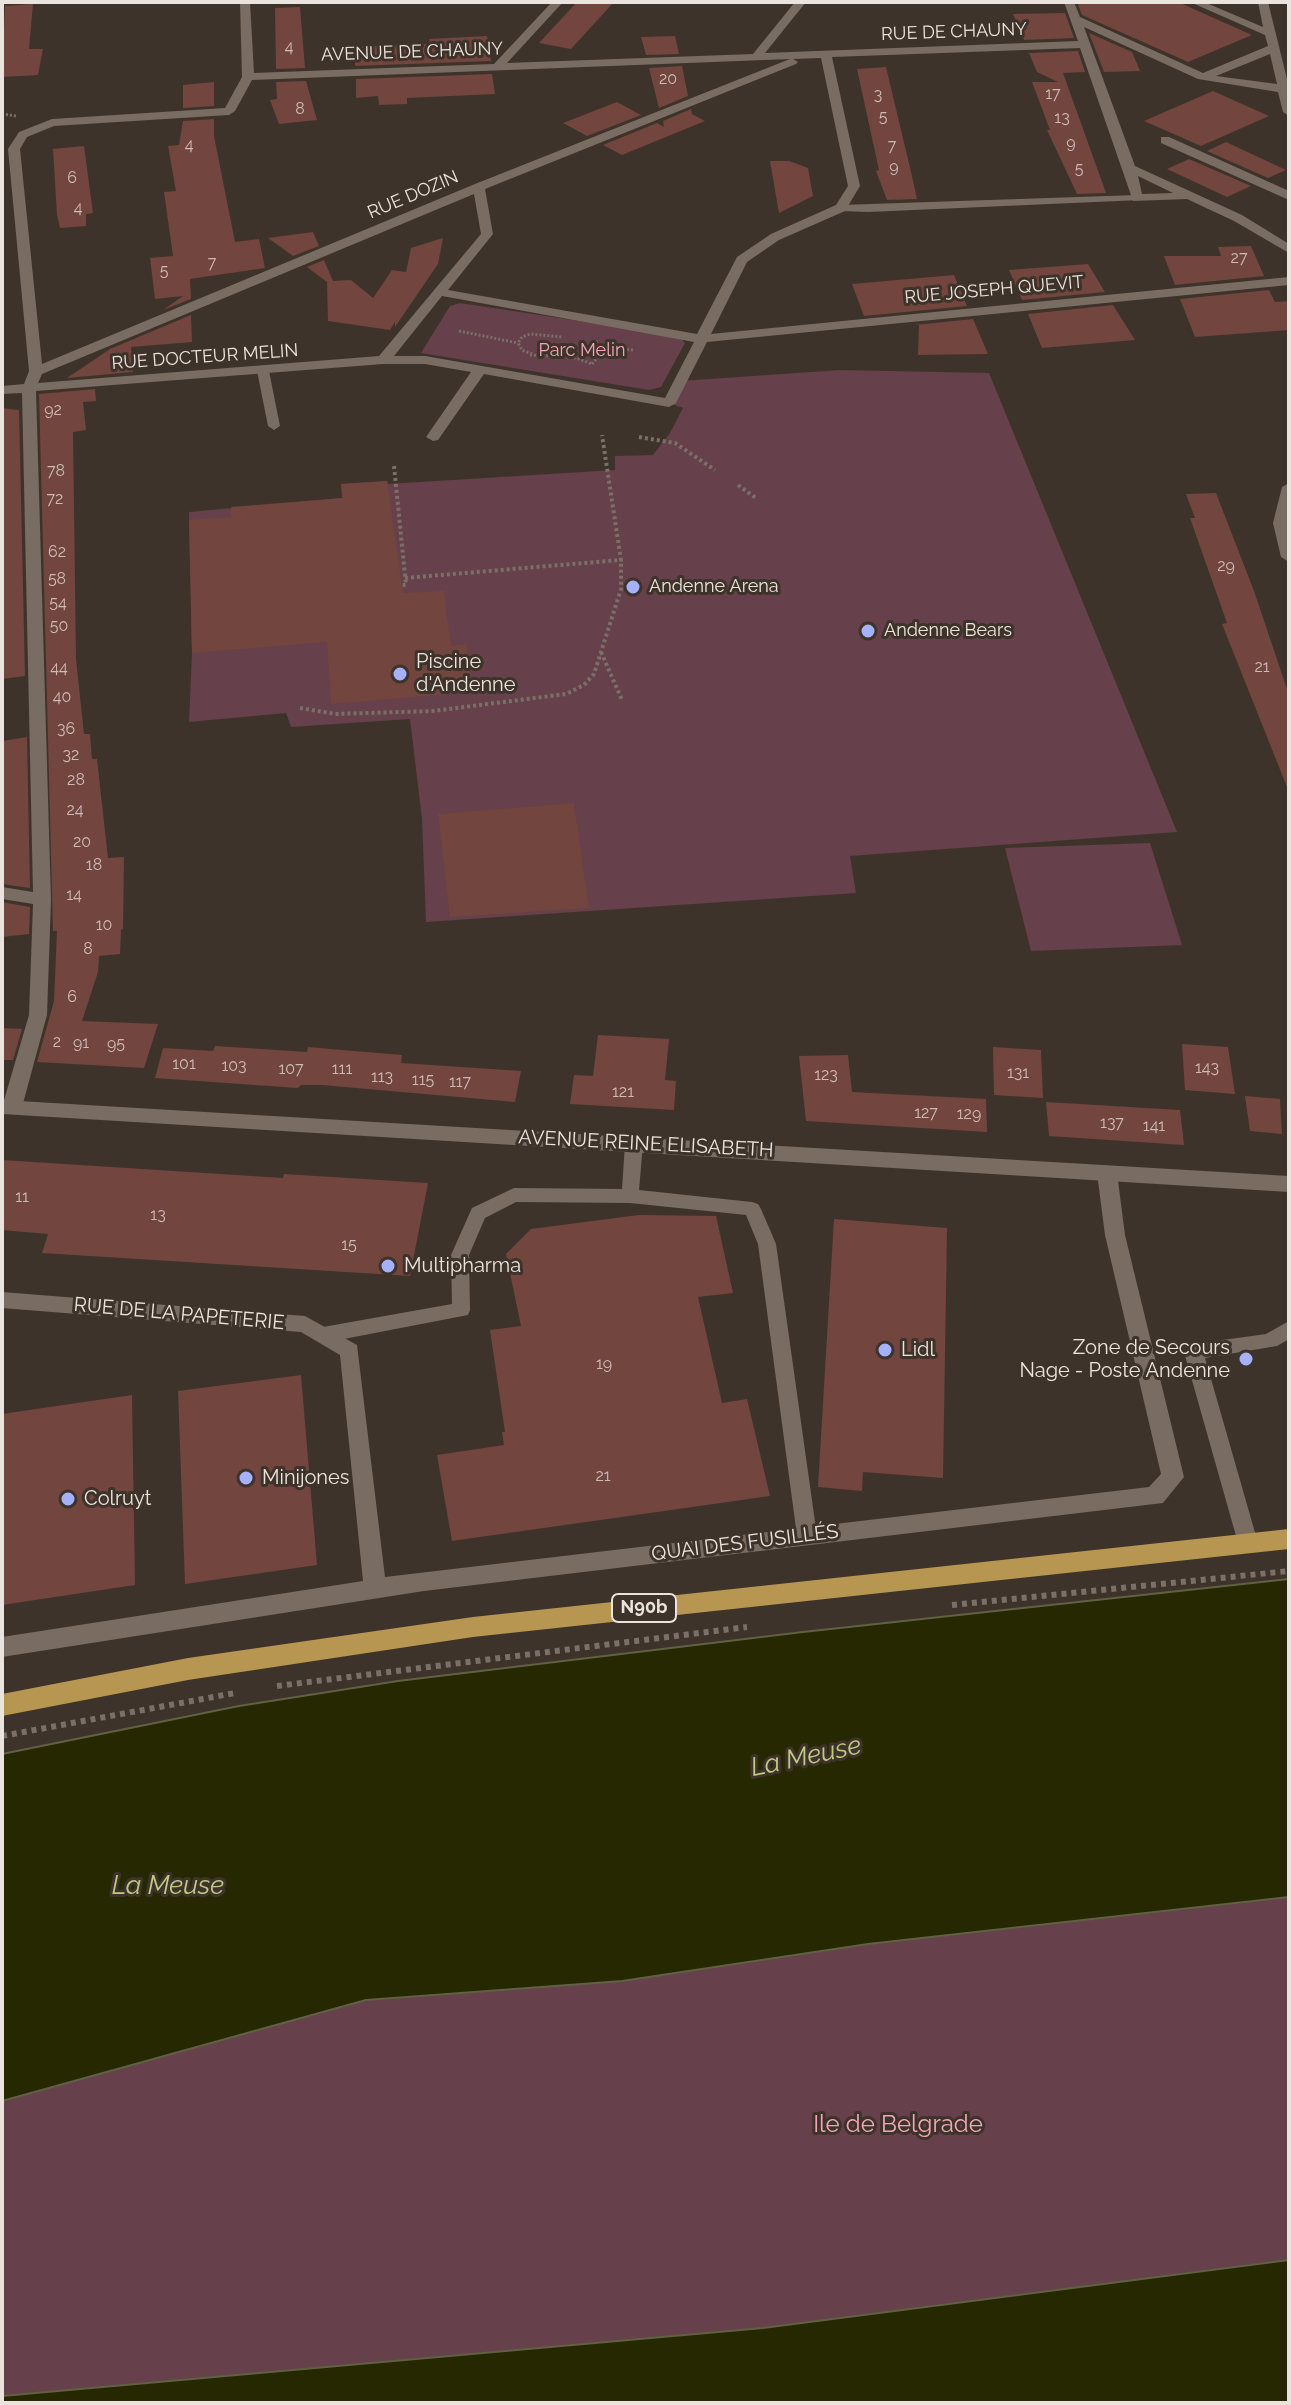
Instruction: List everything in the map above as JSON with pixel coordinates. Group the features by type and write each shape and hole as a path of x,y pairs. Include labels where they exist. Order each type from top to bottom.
{"main road":[{"name":"N90b","path":"2,1705 203,1667 473,1627 1289,1539"}],"street":[{"path":"7,1107 38,1015 42,900 29,388 36,371 14,149 23,135 52,123 229,111 248,77 245,2"},
{"path":"498,66 558,2"},
{"path":"756,57 801,2"},
{"path":"1069,2 1130,168 1137,198 1193,196"},
{"path":"1195,2 1269,33"},
{"path":"1263,2 1289,112"},
{"path":"1076,19 1202,77 1284,89"},
{"name":"RUE DE CHAUNY","path":"826,55 1084,44"},
{"path":"1202,77 1274,53 1289,61"},
{"path":"440,292 702,339 742,260 775,237 841,208 854,186 826,55"},
{"name":"AVENUE DE CHAUNY","path":"248,77 826,55"},
{"name":"RUE DOZIN","path":"36,371 479,187 806,56"},
{"path":"1165,140 1289,196"},
{"path":"1130,168 1193,196 1289,249"},
{"path":"383,360 487,234 479,187"},
{"name":"RUE JOSEPH QUEVIT","path":"702,339 772,329 1289,281"},
{"name":"RUE DOCTEUR MELIN","path":"2,390 383,360 425,360 669,403 702,339"},
{"path":"433,437 480,370"},
{"path":"1289,487 1280,523 1289,557"},
{"path":"2,893 42,900"},
{"name":"AVENUE REINE ELISABETH","path":"7,1107 1289,1184"},
{"name":"QUAI DES FUSILLÉS","path":"2,1647 375,1588 1155,1496 1173,1477 1115,1235 1107,1173"},
{"name":"RUE DE LA PAPETERIE","path":"2,1300 305,1324 350,1351 375,1588"}],"lane":[{"path":"841,208 1137,198"},
{"path":"263,371 274,426"},
{"path":"630,1196 634,1144"},
{"path":"323,1335 461,1310 460,1255 478,1213 514,1195 630,1196 752,1209 767,1244 807,1536"},
{"path":"1248,1543 1194,1352 1270,1341 1289,1329"}],"path":[{"path":"577,387 598,357 596,339 602,321"},
{"path":"459,331 518,343 530,334 562,337"},
{"path":"587,339 596,339"},
{"path":"518,343 522,350 532,354"},
{"path":"599,348 636,350"},
{"path":"300,708 335,714 433,711 566,694 584,685 594,674 621,589 621,560 602,435"},
{"path":"639,437 675,443 715,470"},
{"path":"394,466 406,585 402,585"},
{"path":"738,485 756,498"},
{"path":"405,578 621,560"},
{"path":"601,651 622,700"},
{"path":"945,1606 1289,1571"},
{"path":"273,1687 756,1626"},
{"path":"2,1736 243,1691"}],"green space":[{"name":"Parc Melin","path":"460,303 679,336 685,343 661,387 649,390 421,353 450,306"},
{"name":"Andenne Arena","path":"840,370 989,373 1177,832 850,856 856,893 426,922 422,819 410,719 291,727 286,713 189,722 192,653 189,512 342,498 341,484 615,470 615,456 653,455 670,433 683,408 669,403 681,381"},
{"path":"1150,843 1182,945 1031,951 1005,848"},
{"name":"Ile de Belgrade","path":"1289,1897 1289,2260 763,2328 2,2396 2,2101 366,2000 622,1981 868,1944"}],"water":[{"name":"La Meuse","path":"1289,1579 1289,1897 868,1944 622,1981 366,2000 2,2101 2,1754 239,1706 398,1681 803,1632"},
{"path":"1289,2260 1289,2403 2,2403 2,2396 763,2328"}],"building":[{"path":"577,2 614,2 571,49 539,43"},
{"path":"1077,2 1178,2 1252,35 1188,62 1082,15"},
{"path":"33,4 29,49 43,49 38,75 2,77 5,6"},
{"path":"300,7 305,68 276,69 275,8"},
{"path":"1065,13 1074,38 1024,40 1013,14"},
{"path":"1089,33 1132,52 1140,71 1104,72"},
{"path":"487,36 491,61 355,66 355,47 430,44 429,39"},
{"path":"675,36 679,54 646,55 641,37"},
{"path":"1078,51 1085,72 1063,73 1106,193 1077,194 1047,130 1050,130 1032,82 1058,82 1037,72 1029,53"},
{"path":"682,66 688,96 659,108 649,68"},
{"path":"886,67 917,199 887,200 876,171 879,170 857,69"},
{"path":"492,74 495,94 407,98 407,104 379,105 378,96 356,98 356,79"},
{"path":"306,81 317,120 279,124 270,100 277,99 276,82"},
{"path":"214,82 214,106 183,108 183,85"},
{"path":"1213,91 1269,116 1201,146 1144,121"},
{"path":"617,102 641,115 587,136 563,123"},
{"path":"691,109 692,114 705,121 622,155 603,145 657,123 664,127 663,121"},
{"path":"214,119 214,136 235,242 259,239 265,268 190,279 191,299 163,310 183,296 155,299 150,258 173,256 164,192 176,191 168,146 179,145 183,121"},
{"path":"1226,142 1286,170 1268,178 1207,151"},
{"path":"84,146 93,213 86,214 86,226 60,228 53,149"},
{"path":"1189,159 1251,186 1227,197 1167,169"},
{"path":"770,161 789,161 808,168 813,196 779,213"},
{"path":"313,232 319,246 293,256 268,238"},
{"path":"443,238 438,264 395,327 395,322 390,330 328,321 327,282 307,267 324,260 333,281 351,280 373,298 392,270 406,272 411,248"},
{"path":"1251,246 1264,276 1175,285 1164,256 1221,256 1218,247"},
{"path":"1088,264 1105,292 1022,300 1009,270"},
{"path":"954,275 967,306 864,316 852,284"},
{"path":"1269,290 1275,302 1289,301 1289,330 1195,337 1180,299"},
{"path":"1113,305 1135,340 1042,348 1028,314"},
{"path":"191,315 192,342 131,347 133,372 67,378 110,349"},
{"path":"973,319 988,354 918,355 919,325 915,325"},
{"path":"95,389 96,401 83,402 86,430 73,432 76,659 84,734 90,734 92,759 97,759 108,858 124,857 123,929 120,954 99,956 98,972 82,1021 158,1024 144,1068 37,1062 54,1001 57,931 53,931 39,394"},
{"path":"2,408 19,410 25,676 2,679"},
{"path":"387,481 403,593 444,591 451,646 466,644 473,692 331,704 327,642 192,653 189,520 231,517 231,507 343,498 341,484"},
{"path":"1216,493 1254,591 1289,695 1289,792 1222,624 1227,623 1190,518 1195,518 1186,494"},
{"path":"27,737 30,888 2,884 2,741"},
{"path":"574,803 589,908 450,917 438,814"},
{"path":"2,902 30,907 29,934 2,937"},
{"path":"2,1028 22,1029 13,1060 2,1060"},
{"path":"598,1035 669,1039 665,1080 676,1081 674,1110 570,1104 574,1075 593,1076"},
{"path":"1182,1044 1228,1047 1235,1094 1185,1090"},
{"path":"215,1046 307,1052 308,1047 402,1055 401,1063 521,1071 515,1102 322,1085 301,1085 298,1088 155,1078 163,1048 213,1051"},
{"path":"993,1047 1041,1050 1043,1098 994,1095"},
{"path":"848,1055 852,1092 986,1099 987,1132 806,1121 799,1056"},
{"path":"1245,1096 1280,1099 1282,1134 1250,1131"},
{"path":"1046,1102 1180,1110 1184,1145 1049,1136"},
{"path":"2,1160 283,1178 284,1174 428,1183 410,1276 42,1253 48,1234 2,1230"},
{"path":"639,1215 716,1216 733,1293 698,1297 722,1403 747,1399 770,1496 452,1541 437,1455 504,1445 502,1432 505,1432 490,1330 521,1326 506,1254 531,1229"},
{"name":"Lidl","path":"834,1219 947,1228 943,1478 863,1472 862,1491 818,1487"},
{"name":"Minijones","path":"301,1375 317,1565 185,1584 178,1391"},
{"name":"Colruyt","path":"132,1395 135,1585 2,1605 2,1414"}],"place":[{"name":"Andenne Arena","path":"633,587"},
{"name":"Andenne Bears","path":"868,631"},
{"name":"Piscine d'Andenne","path":"400,674"},
{"name":"Multipharma","path":"388,1266"},
{"name":"Lidl","path":"885,1350"},
{"name":"Zone de Secours Nage - Poste Andenne","path":"1246,1359"},
{"name":"Minijones","path":"246,1478"},
{"name":"Colruyt","path":"68,1499"}]}
